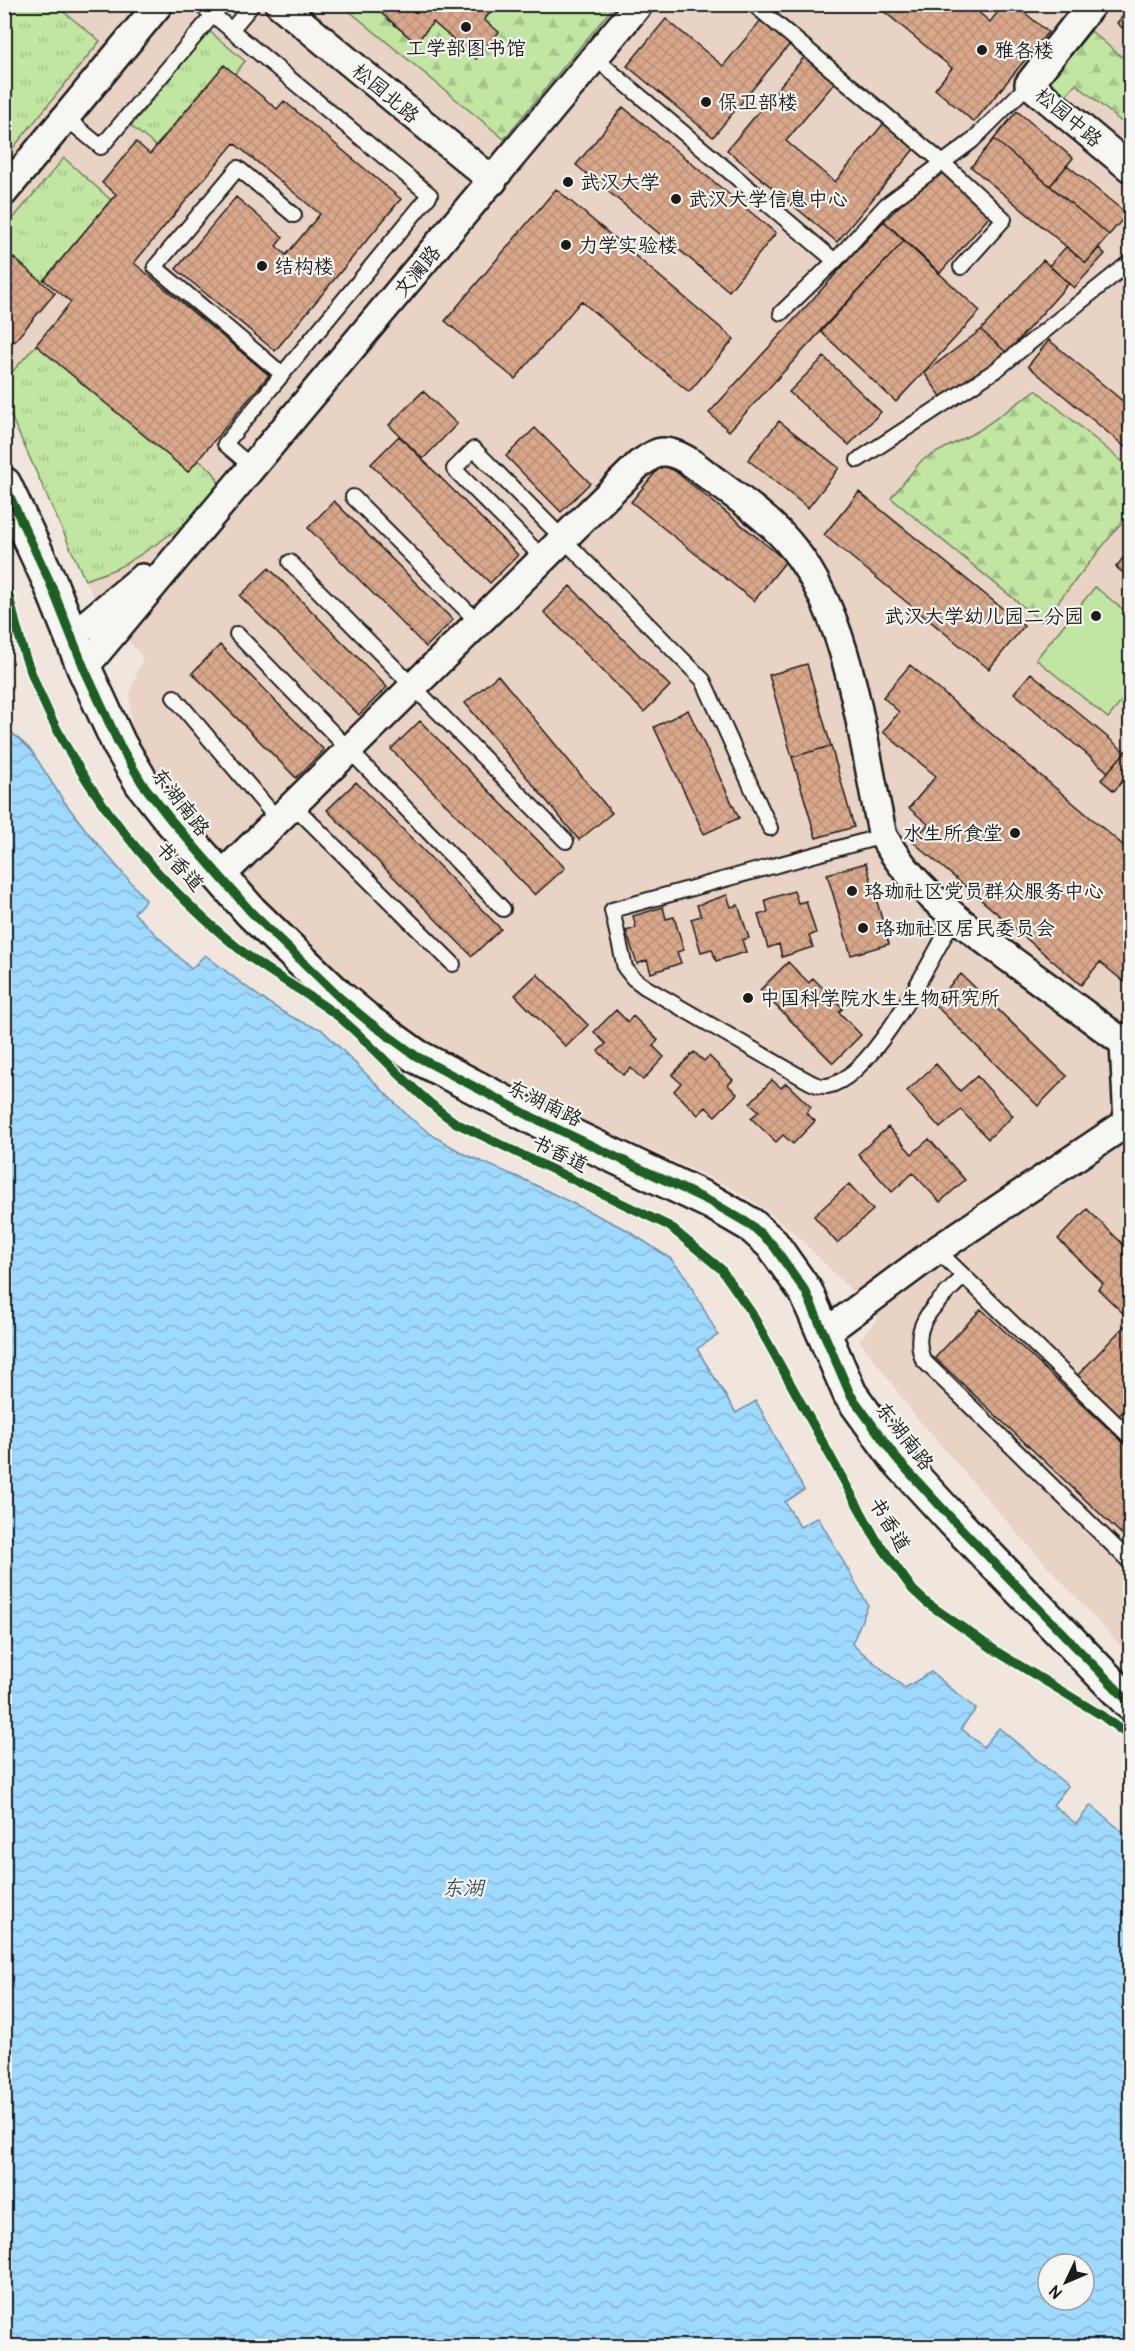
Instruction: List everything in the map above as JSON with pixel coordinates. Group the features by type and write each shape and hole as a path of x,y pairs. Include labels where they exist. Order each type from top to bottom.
{"street":[{"path":"4,192 159,4"},
{"name":"松园北路","path":"279,4 493,181"},
{"name":"文澜路","path":"84,668 639,4"},
{"name":"松园中路","path":"1092,4 1029,84 1131,168"},
{"path":"220,878 639,464 663,452 684,458 745,503 793,547 827,607 843,646 883,836 894,857 918,884 954,918 1127,1040 1129,1123 937,1250 824,1334"},
{"name":"东湖南路","path":"4,484 49,580 84,668 118,744 142,783 250,912 339,996 369,1022 416,1056 532,1117 714,1203 750,1225 772,1244 806,1292 850,1394 897,1459 953,1520 1131,1703"},
{"name":"文澜路","path":"71,637 193,535"}],"lane":[{"path":"200,4 430,195 225,444 252,467"},
{"path":"231,30 253,4"},
{"path":"753,4 943,163 1004,219 961,267"},
{"path":"66,118 101,147 213,15"},
{"path":"595,58 835,261"},
{"path":"781,314 835,261 885,205 982,133 1029,84"},
{"path":"282,374 155,267 238,168 294,215"},
{"path":"858,460 996,370 1131,262"},
{"path":"544,559 454,469 474,449 703,680 770,828"},
{"path":"353,497 479,623"},
{"path":"290,562 566,842"},
{"path":"237,634 503,909"},
{"path":"174,697 286,813 453,964"},
{"path":"883,836 612,910 625,968 645,987 791,1072 817,1086 829,1086 840,1081 879,1045 900,1014 954,918"},
{"path":"937,1250 1131,1437"},
{"path":"964,1276 932,1310 921,1326 918,1341 923,1360 1131,1562"}],"shaded area":[{"path":"4,5 1130,5 1130,1656 1018,1534 917,1418 859,1339 879,1318 792,1231 765,1209 732,1188 540,1100 407,1031 349,984 265,902 158,780 137,745 131,724 130,693 143,657 102,611 85,580 5,403"}],"green space":[{"path":"5,4 55,5 100,41 5,158"},
{"path":"342,5 371,5 416,43 433,22 476,59 498,32 484,20 497,5 615,5 504,139"},
{"path":"209,31 245,61 235,74 224,65 156,146 131,126"},
{"path":"1091,31 1130,64 1130,129 1076,84 1063,99 1046,84"},
{"path":"64,158 111,200 42,282 5,250 5,228"},
{"path":"36,345 188,472 198,460 216,476 218,484 205,505 157,544 115,569 85,580 5,403 4,381"},
{"path":"1036,390 1130,468 1130,512 1042,622 891,498 922,460 978,431"},
{"path":"1095,587 1130,615 1130,691 1108,718 1036,659"}],"water":[{"name":"东湖","path":"5,720 9,730 31,750 63,800 89,834 146,900 134,913 191,969 205,955 275,1007 321,1029 410,1118 435,1137 464,1154 527,1181 627,1230 671,1259 686,1277 718,1335 697,1349 736,1413 756,1401 804,1490 785,1502 800,1527 818,1517 868,1605 852,1644 905,1688 931,1672 976,1709 961,1728 983,1747 999,1728 1068,1786 1053,1805 1076,1824 1091,1805 1130,1838 1130,2346 5,2346"}],"building":[{"name":"工学部图书馆","path":"371,4 497,4 484,20 499,32 476,59 433,22 416,43"},
{"name":"雅各楼","path":"875,4 969,4 990,22 1004,4 1014,4 1048,32 974,122 935,89 952,68"},
{"path":"1130,8 1130,35 1117,23"},
{"name":"保卫部楼","path":"666,19 723,66 761,20 790,44 713,137 627,66"},
{"path":"805,56 836,81 786,141 835,182 884,123 915,148 837,242 727,150"},
{"name":"结构楼","path":"224,65 277,109 284,101 401,199 275,351 176,269 236,197 283,237 276,246 286,255 320,214 234,143 134,263 269,375 188,472 36,345 71,302 44,280 116,194 102,183 136,142 150,154"},
{"name":"武汉大学信息中心","path":"623,107 776,233 729,291 576,165"},
{"path":"1017,111 1073,158 1050,186 994,139"},
{"path":"994,139 1109,235 1086,263 971,167"},
{"path":"1067,165 1127,214 1109,235 1050,186"},
{"path":"941,172 990,216 940,273 884,221 909,197"},
{"name":"力学实验楼","path":"556,189 734,339 689,392 581,301 515,379 445,321"},
{"path":"884,221 904,241 729,431 709,413"},
{"path":"904,241 980,311 896,402 820,331"},
{"path":"1066,247 1086,263 1099,248 1105,254 1074,288 1049,266"},
{"path":"4,250 55,293 14,342 4,334"},
{"path":"1043,260 1069,283 1007,353 981,330"},
{"path":"981,330 1007,353 943,399 924,373"},
{"path":"1049,340 1130,407 1130,451 1028,366"},
{"path":"824,357 881,412 849,445 789,392"},
{"path":"423,391 457,424 423,459 389,425"},
{"path":"779,421 839,468 808,508 748,460"},
{"path":"535,428 590,483 561,512 506,456"},
{"path":"399,436 518,555 490,583 371,464"},
{"path":"664,462 786,561 754,601 631,502"},
{"path":"859,492 1024,626 989,669 824,535"},
{"path":"334,501 453,620 426,647 308,528"},
{"path":"1130,549 1130,578 1116,567"},
{"path":"269,568 387,687 359,715 240,596"},
{"path":"570,586 670,686 644,712 544,612"},
{"path":"220,645 324,750 296,778 192,673"},
{"path":"807,664 831,746 792,757 769,675"},
{"name":"水生所食堂","path":"910,665 1130,851 1130,974 1124,982 1100,962 1081,985 913,842 928,824 909,808 936,776 883,732 899,712 883,697"},
{"path":"1031,673 1125,752 1108,772 1014,693"},
{"path":"498,675 612,813 579,840 465,703"},
{"path":"688,710 739,818 704,834 654,727"},
{"path":"420,721 565,868 535,895 391,749"},
{"path":"831,746 854,827 816,838 792,757"},
{"path":"1130,746 1130,784 1124,779 1114,791 1101,780"},
{"path":"356,782 501,929 472,956 327,810"},
{"path":"866,863 889,944 851,955 827,874"},
{"path":"794,891 798,903 806,901 816,933 809,936 813,947 782,957 779,944 768,948 758,915 768,912 765,900"},
{"path":"727,895 731,907 738,905 749,938 742,940 746,952 716,961 712,949 701,952 691,919 701,916 697,905"},
{"path":"663,907 666,919 674,917 684,950 677,952 681,963 651,973 647,960 637,964 626,931 636,928 633,916"},
{"path":"788,962 809,983 813,978 843,1008 839,1012 861,1035 833,1063 760,990"},
{"path":"537,974 588,1025 566,1047 515,995"},
{"path":"961,974 1067,1076 1038,1106 933,1003"},
{"path":"616,1010 628,1022 633,1016 658,1040 653,1046 664,1057 643,1080 631,1068 623,1075 598,1051 606,1044 594,1032"},
{"path":"694,1052 704,1061 709,1056 733,1080 728,1085 737,1094 715,1116 706,1107 698,1115 674,1091 681,1083 672,1075"},
{"path":"936,1064 960,1091 977,1076 1013,1116 988,1139 961,1110 940,1128 907,1091"},
{"path":"772,1080 781,1088 786,1083 811,1107 806,1113 815,1121 793,1144 783,1135 776,1142 751,1118 759,1111 750,1103"},
{"path":"888,1127 912,1154 929,1139 965,1180 940,1202 913,1173 892,1192 858,1154"},
{"path":"849,1184 873,1210 837,1243 814,1216"},
{"path":"1087,1209 1130,1251 1130,1320 1098,1289 1103,1283 1058,1239"},
{"path":"981,1309 1130,1449 1130,1542 935,1358"},
{"path":"1130,1320 1130,1404 1117,1418 1076,1377"}],"cycle path":[{"name":"书香道","path":"4,484 49,580 84,668 119,744 142,783 171,820 251,912 339,997 416,1056 532,1117 713,1203 751,1225 772,1244 806,1292 850,1394 897,1459 1130,1703"},
{"name":"书香道","path":"4,575 26,659 63,741 86,780 112,817 172,887 238,948 339,1017 425,1099 456,1123 669,1226 721,1269 751,1312 876,1539 913,1590 927,1603 999,1653 1101,1715 1130,1737"}],"place":[{"name":"工学部图书馆","path":"466,27"},
{"name":"雅各楼","path":"982,50"},
{"name":"保卫部楼","path":"706,102"},
{"name":"武汉大学","path":"568,182"},
{"name":"武汉大学信息中心","path":"676,199"},
{"name":"力学实验楼","path":"566,245"},
{"name":"结构楼","path":"262,266"},
{"name":"武汉大学幼儿园二分园","path":"1096,616"},
{"name":"水生所食堂","path":"1015,833"},
{"name":"珞珈社区党员群众服务中心","path":"852,891"},
{"name":"珞珈社区居民委员会","path":"863,928"},
{"name":"中国科学院水生生物研究所","path":"748,998"}]}
